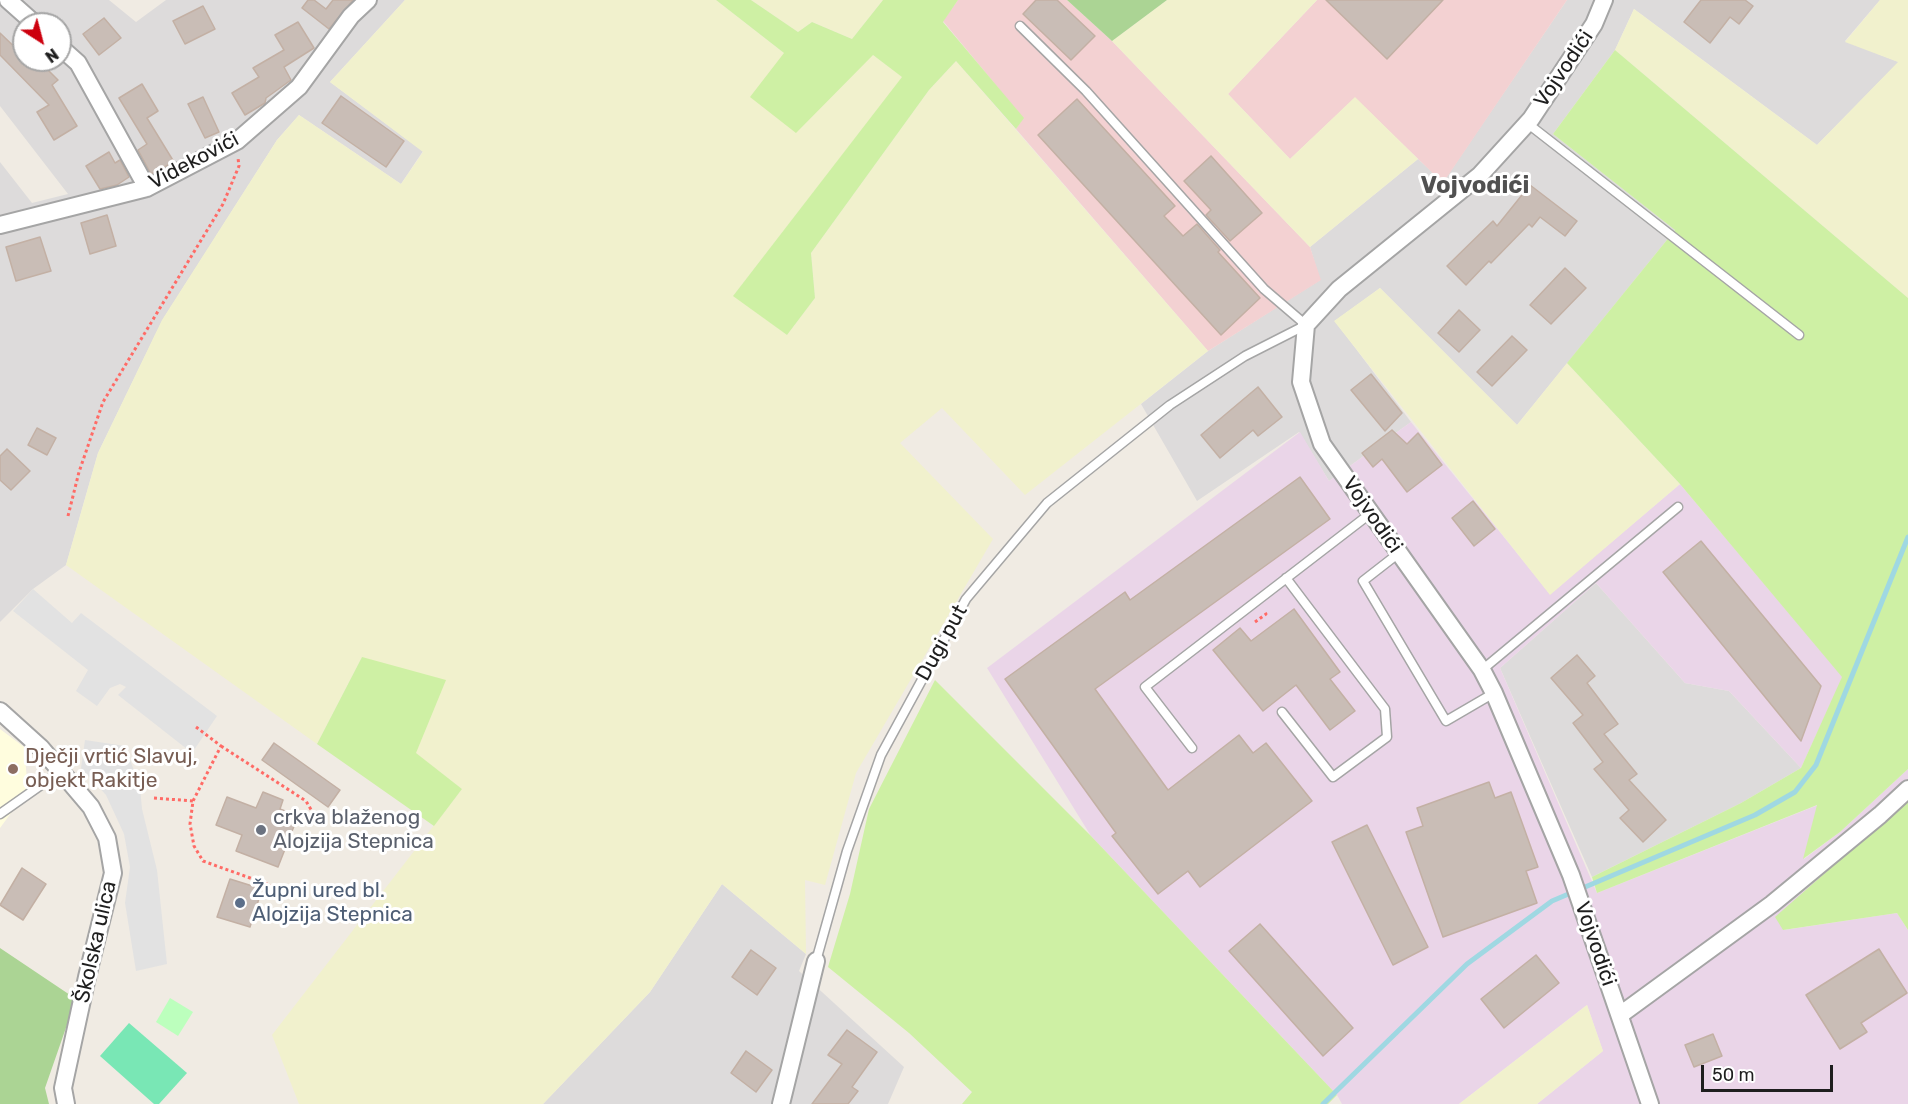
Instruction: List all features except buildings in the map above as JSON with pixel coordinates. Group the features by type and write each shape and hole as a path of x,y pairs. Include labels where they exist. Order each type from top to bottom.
{"street":[{"path":"8,0 21,12"},
{"name":"Videkovići","path":"0,225 147,188 237,141 299,87 351,16 368,0"},
{"name":"Vojvodići","path":"1604,0 1594,24 1527,123 1480,175 1398,244 1339,289 1306,325 1301,382 1322,444 1482,670 1494,693 1581,903 1650,1104"},
{"path":"72,58 78,63 147,188"},
{"name":"Školska ulica","path":"0,711 62,771 91,807 107,838 113,873 63,1088 66,1104"},
{"path":"1620,1015 1772,904 1908,789"},
{"name":"Dugi put","path":"780,1104 816,961"}],"lane":[{"path":"1020,26 1086,91 1264,289 1306,325"},
{"path":"1527,123 1799,335"},
{"name":"Dugi put","path":"816,961 847,851 881,755 966,598 1047,503 1170,405 1245,356 1306,325"},
{"path":"1482,670 1678,507"},
{"path":"1192,748 1145,687 1371,513"},
{"path":"1399,553 1363,581 1446,721 1494,693"},
{"path":"1282,712 1333,777 1387,737 1385,709 1286,578"},
{"path":"0,814 62,771"}],"path":[{"path":"68,516 79,472 103,402 223,204 239,166 237,141"},
{"path":"196,727 221,746 306,801 313,813"},
{"path":"221,746 193,801 190,824 194,846 202,861 275,887"},
{"path":"154,798 193,801"}],"shaded area":[{"path":"0,0 109,0 136,22 166,0 405,0 330,82 423,151 401,184 299,115 277,140 162,321 98,453 66,565 33,589 0,622 0,162 32,203 68,194 0,106"},
{"path":"958,0 1067,0 1112,41 1310,247 1321,280 1208,351 1016,129 1023,118 943,21"},
{"path":"1317,0 1567,0 1443,183 1355,98 1290,159 1228,94"},
{"path":"1567,0 1880,0 1845,41 1899,62 1817,145 1634,9 1615,50 1553,134 1675,230 1517,425 1380,288 1335,321 1411,422 1329,481 1299,432 1197,501 1141,404 1208,351 1320,280 1310,247 1418,159 1443,182"},
{"path":"1411,422 1550,594 1680,484 1843,677 1801,768 1729,691 1685,683 1596,583 1500,668 1597,893 1818,805 1804,859 1840,832 1908,769 1908,800 1860,843 1784,930 1897,913 1908,930 1908,1104 1537,1104 1603,1051 1587,1005 1459,1104 1342,1104 1337,1095 1091,836 987,668 1300,432 1329,481"},
{"path":"1596,583 1685,683 1729,691 1801,768 1741,803 1592,877 1500,668"},
{"path":"33,589 72,623 81,613 217,716 192,753 118,695 126,687 120,684 110,688 97,706 76,691 88,670 13,611"},
{"name":"Dječji vrtić Slavuj, objekt Rakitje","path":"0,729 24,747 28,790 0,828"},
{"path":"85,740 125,746 140,787 142,809 157,870 167,964 136,971 125,903 130,867 124,834 106,795 81,768"},
{"path":"722,884 806,954 799,971 904,1067 888,1104 543,1104 650,992"}],"green space":[{"path":"405,0 716,0 784,53 873,55 903,77 734,295 787,335 815,298 811,253 929,90 956,61 1208,351 1025,495 942,408 900,443 993,539 856,773 825,885 805,880 806,954 722,884 650,992 543,1104 299,1104 272,1035 462,789 415,753 362,657 317,744 66,565 98,453 162,320 277,140 299,115 401,184 423,152 330,82"},
{"path":"716,0 751,0 798,32 812,22 852,39 883,0 958,0 943,22 1024,118 1016,129 956,61 929,90 811,253 815,298 787,335 733,296 902,77 873,55 796,133 750,97 784,53"},
{"path":"751,0 883,0 852,39 812,22 798,32"},
{"path":"1067,0 1167,0 1112,41"},
{"path":"1167,0 1317,0 1228,94 1290,159 1355,97 1418,159 1310,247 1112,41"},
{"path":"1880,0 1908,0 1908,298 1615,50 1634,9 1817,145 1898,62 1845,42"},
{"path":"1615,50 1908,298 1908,769 1840,832 1803,859 1817,805 1597,893 1592,877 1741,803 1801,768 1842,677 1680,484 1567,363 1675,230 1553,134"},
{"path":"1380,288 1517,425 1567,363 1680,484 1550,595 1334,321"},
{"path":"362,657 446,680 416,753 462,789 434,826 317,744"},
{"path":"935,680 1091,836 1337,1095 1328,1104 962,1104 972,1092 909,1033 828,967 850,894 869,809"},
{"path":"1908,800 1908,930 1897,913 1783,930 1775,917"},
{"path":"0,948 76,999 45,1088 49,1104 0,1104"},
{"path":"170,998 193,1012 178,1036 156,1022"},
{"path":"1587,1005 1603,1051 1537,1104 1459,1104"},
{"path":"129,1023 187,1073 159,1104 154,1104 100,1056"}],"waterway":[{"path":"1323,1104 1467,964 1552,901 1755,815 1795,792 1816,765 1908,537"}],"place":[{"name":"Dječji vrtić Slavuj, objekt Rakitje","path":"13,769"},
{"name":"crkva blaženog Alojzija Stepnica","path":"261,830"},
{"name":"Župni ured bl. Alojzija Stepnica","path":"240,903"}],"district":[{"name":"Vojvodići","path":"1475,186"}]}
